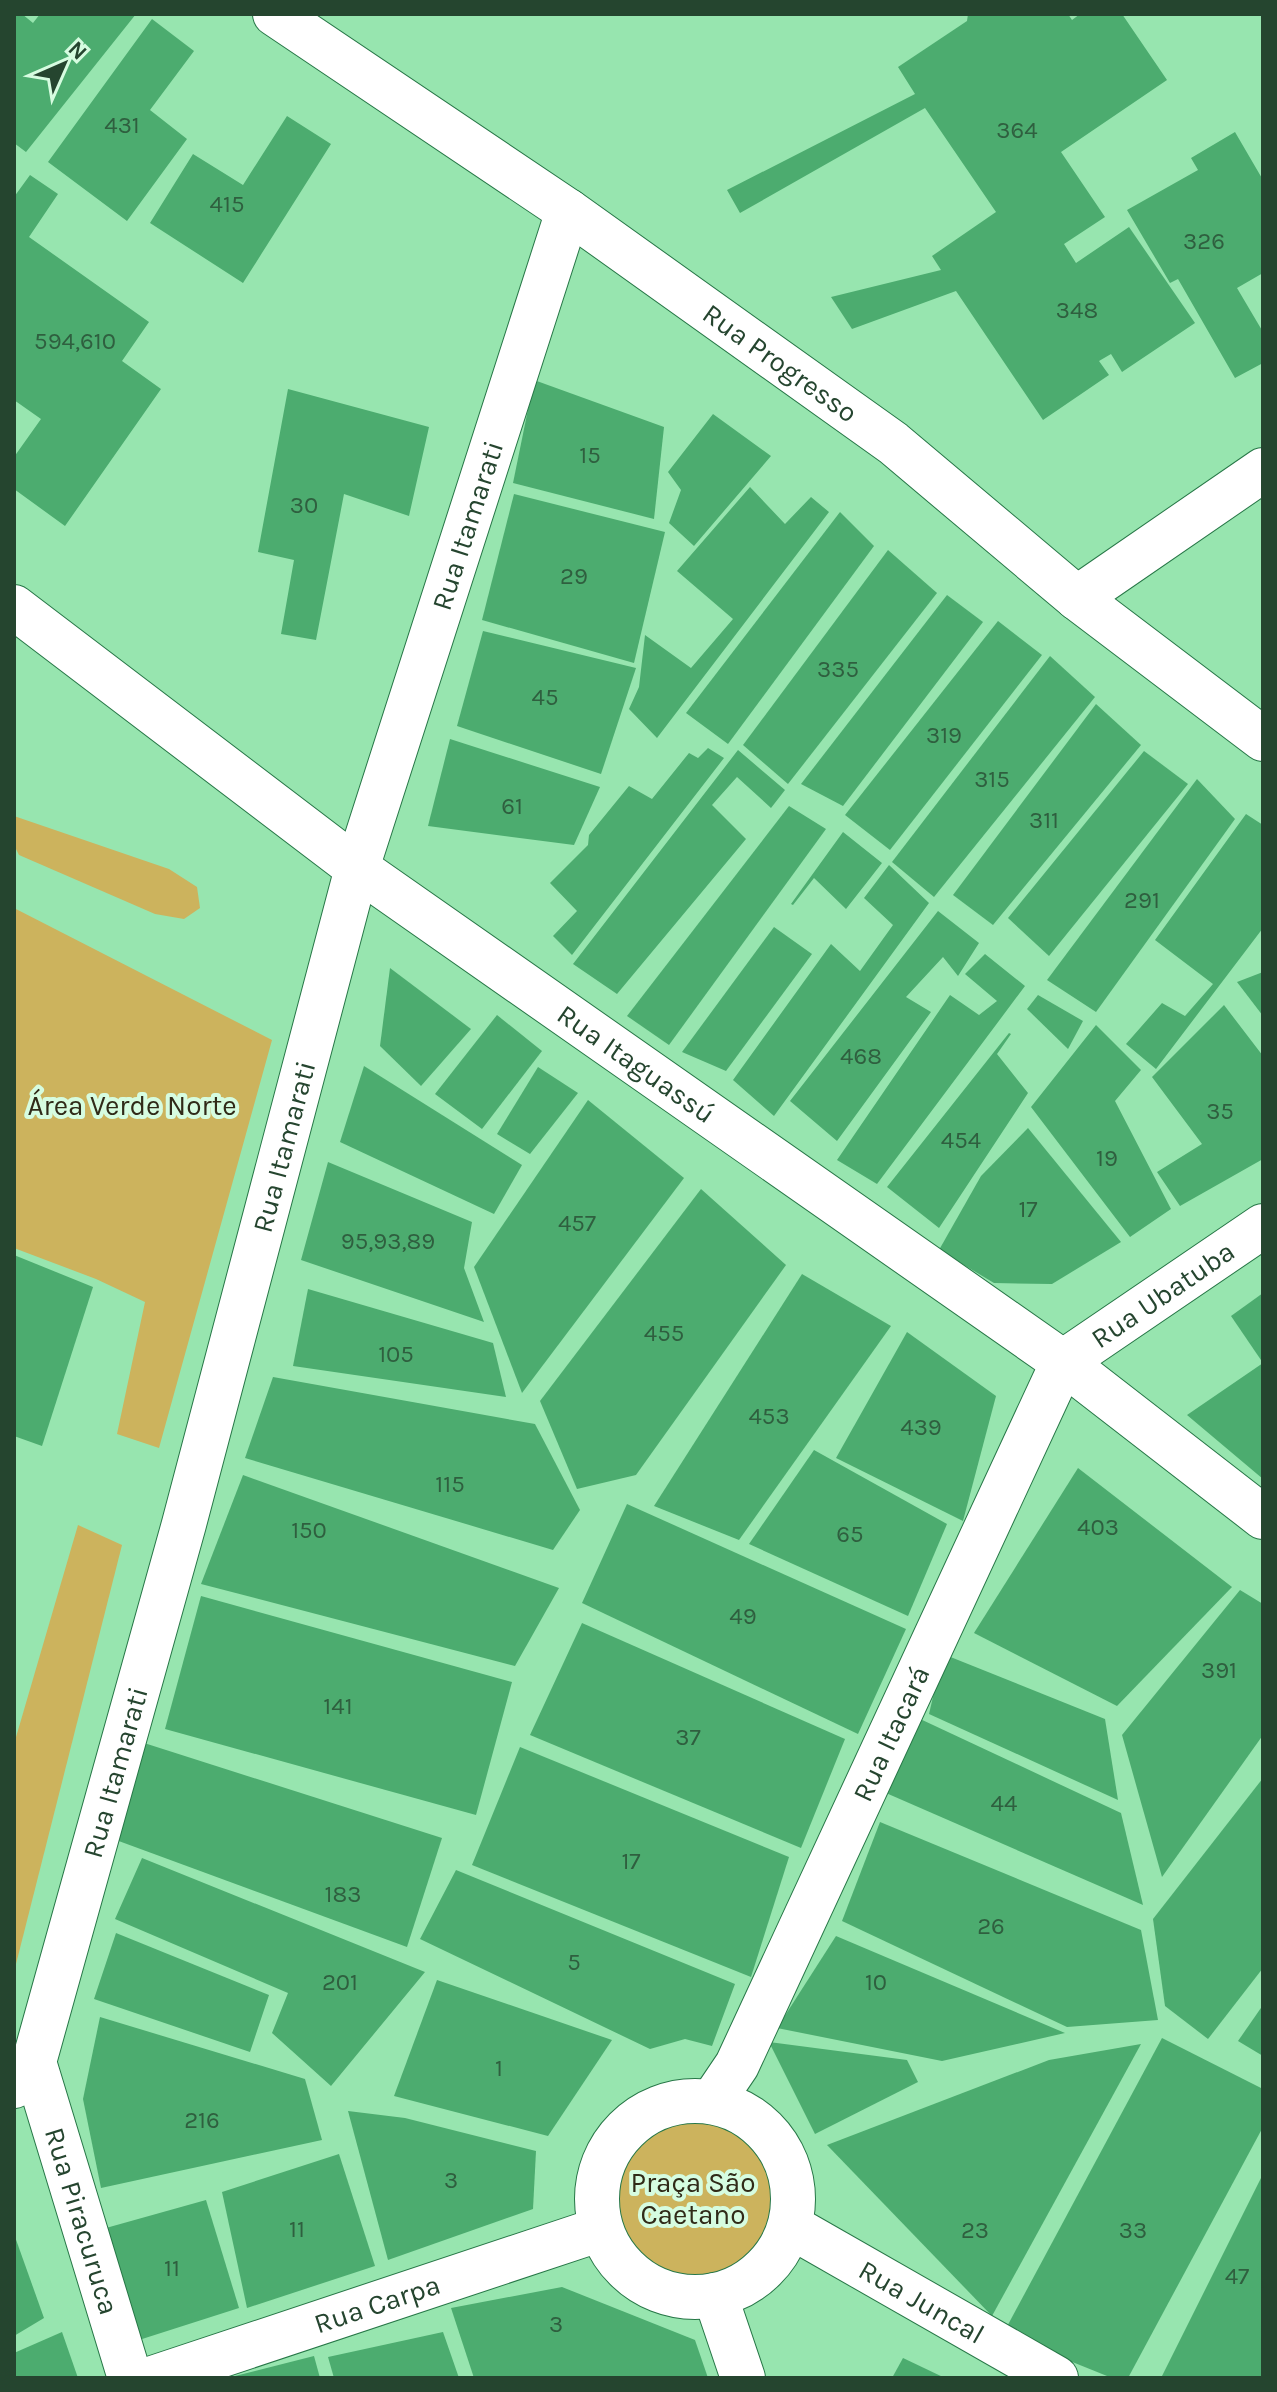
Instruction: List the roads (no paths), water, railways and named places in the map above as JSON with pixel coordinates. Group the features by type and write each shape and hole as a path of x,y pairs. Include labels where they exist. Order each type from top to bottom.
{"street":[{"name":"Rua Progresso","path":"275,14 568,211 893,443 1077,598 1263,739"},
{"name":"Rua Itamarati","path":"24,2074 184,1524 357,868 568,211"},
{"path":"1077,598 1263,470"},
{"name":"Rua Itaguassú","path":"14,607 357,868 1063,1362 1263,1517"},
{"name":"Rua Ubatuba","path":"1063,1362 1263,1226"},
{"name":"Rua Itacará","path":"712,2102 737,2065 1063,1362"},
{"name":"Rua Piracuruca","path":"24,2074 130,2378"},
{"path":"678,2102 712,2102 743,2113 768,2133 785,2161 791,2182 790,2226 779,2250 762,2271 740,2287 715,2295 686,2297 658,2290 634,2275 614,2254 601,2229 597,2196 602,2163 620,2133 646,2113 678,2102"},
{"name":"Rua Juncal","path":"790,2226 1056,2378"},
{"name":"Rua Carpa","path":"153,2378 601,2229"},
{"path":"715,2295 743,2378"}],"park label":[{"name":"Área Verde Norte","path":"132,1105"},
{"name":"Praça São Caetano","path":"693,2198"}]}
